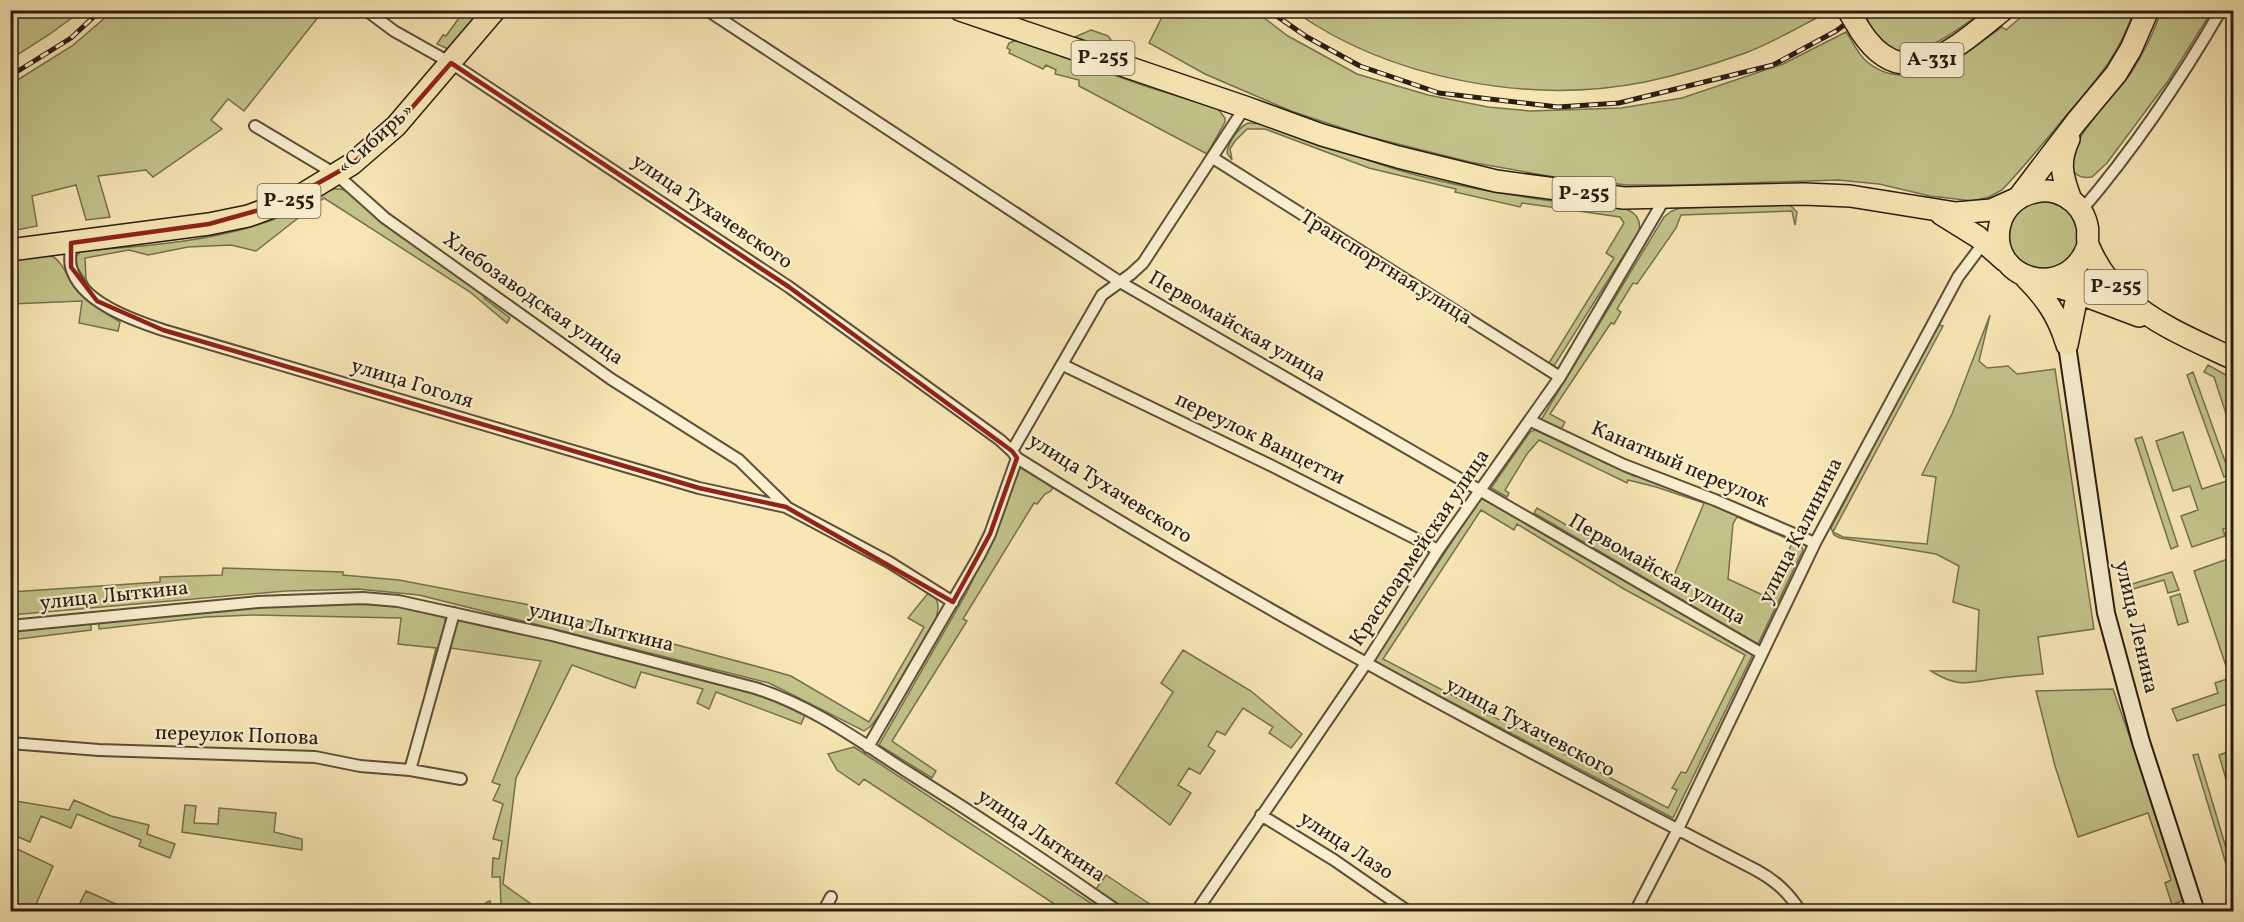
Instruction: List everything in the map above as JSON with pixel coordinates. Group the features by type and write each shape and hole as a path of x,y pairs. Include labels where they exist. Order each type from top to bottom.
{"highway":[{"name":"«Сибирь»","path":"10,250 209,224 248,216 281,204 337,175 370,150 396,126 495,10"},
{"name":"Р-255","path":"960,10 1322,135 1446,170 1496,181 1624,198 1804,194 1850,196 1933,209 1956,213 1991,210 2028,193 2045,190 2056,192 2076,205 2088,229 2086,250 2076,267 2062,276 2039,280 2017,271 1984,242 1933,209"},
{"name":"А-331","path":"1848,10 1865,38 1883,56 1898,62 1915,64 1928,62 1954,48 2003,10"},
{"path":"2067,345 2061,326 2050,305 2006,259 2000,243 2000,225 2011,205 2123,62 2148,10"},
{"path":"2076,122 2062,154 2064,180 2076,205"},
{"name":"Р-255","path":"2086,250 2113,284 2154,320"},
{"path":"2067,345 2086,250"},
{"name":"Р-255","path":"2017,271 2154,320 2234,359"}],"main road":[{"name":"улица Ленина","path":"2067,345 2106,613 2141,742 2196,912"}],"street":[{"name":"улица Тухачевского","path":"366,10 394,31 451,63 789,287 1015,454 1114,519 1367,662 1772,879 1789,893 1801,912"},
{"name":"Первомайская улица","path":"707,10 1120,282 1761,653"},
{"path":"2076,205 2104,184 2187,68 2221,10"},
{"path":"868,747 990,534 1015,454 1102,295 1143,263 1245,107"},
{"name":"Хлебозаводская улица","path":"255,126 337,175 395,225 611,379 739,460 786,507"},
{"name":"Транспортная улица","path":"1213,158 1560,377"},
{"name":"Красноармейская улица","path":"1196,912 1367,662 1438,550 1560,377 1665,198"},
{"name":"улица Калинина","path":"1635,912 1678,829 1815,543 1958,277 2003,217"},
{"name":"улица Гоголя","path":"71,243 71,267 80,283 97,302 129,318 440,413 699,488 786,507"},
{"name":"переулок Ванцетти","path":"1063,365 1270,465 1438,550"},
{"name":"Канатный переулок","path":"1531,421 1624,465 1715,500 1815,543"},
{"path":"786,507 889,562 953,602"},
{"name":"улица Лыткина","path":"10,626 258,602 363,598 398,601 552,635 769,692 837,725 1042,858 1119,912"},
{"path":"410,770 454,613"},
{"name":"переулок Попова","path":"10,742 99,750 315,757 360,766 410,770 461,779"},
{"name":"улица Лазо","path":"1261,815 1334,860 1409,912"},
{"path":"823,912 831,897"}],"highlighted area":[{"path":"451,63 789,287 1012,451 1017,458 990,534 953,602 786,507 699,488 163,330 97,301 71,267 71,243 209,224 281,204 352,164 396,126"}],"green space":[{"path":"11,10 81,10 81,11 11,59"},
{"path":"113,11 323,11 244,111 228,99 211,120 222,129 153,177 146,170 98,176 110,217 86,220 76,185 32,196 37,226 11,231 11,84 72,46"},
{"path":"464,11 481,11 448,49 437,44 443,35 446,36"},
{"path":"1165,11 1255,11 1288,36 1357,74 1428,95 1488,107 1530,111 1621,108 1682,98 1783,64 1846,32 1864,59 1881,70 1898,75 1936,68 1972,48 2002,27 2006,30 2028,11 2133,11 2128,27 2112,57 2039,149 2002,190 1989,197 1973,201 1930,196 1879,184 1838,180 1627,185 1554,177 1470,162 1366,136 1291,111 1205,74 1149,43"},
{"path":"1294,11 1830,11 1756,49 1695,69 1645,82 1601,88 1555,90 1508,88 1462,81 1417,69 1373,54 1332,35"},
{"path":"1880,11 1983,11 1938,42 1924,48 1898,51 1883,45 1865,21"},
{"path":"2161,11 2212,11 2168,81 2107,163 2092,177 2079,176 2075,173 2071,163 2073,151 2091,123 2131,73 2148,43"},
{"path":"1091,30 1108,36 1120,52 1075,37"},
{"path":"1016,40 1142,85 1218,109 1225,118 1225,122 1207,154 1079,86 1079,80 1055,74 1056,70 1046,65 1043,69 1009,53 1010,50 1007,48 1009,43"},
{"path":"1248,123 1264,124 1422,177 1539,199 1626,209 1637,217 1639,231 1554,366 1549,363 1614,258 1606,253 1624,223 1620,217 1522,203 1520,207 1455,192 1456,189 1369,168 1265,129 1247,129 1230,149 1232,160 1227,153 1229,144 1237,132"},
{"path":"333,189 349,192 362,202 378,220 486,295 484,298 510,318 507,323 470,292 324,198 256,251 231,245 188,247 148,255 129,250 85,258 86,279 90,287 77,267 76,257 81,251 178,242 226,233 272,220"},
{"path":"2042,198 2070,208 2081,235 2071,261 2046,273 2018,260 2010,248 2009,240 2011,217 2036,199"},
{"path":"1790,205 1797,212 1795,225 1792,211 1681,215 1676,228 1637,284 1633,283 1617,309 1621,312 1614,324 1611,323 1550,414 1565,422 1561,430 1541,420 1664,217 1680,208"},
{"path":"52,256 59,262 74,287 84,298 120,322 118,331 79,323 82,301 11,304 11,287 16,280 14,273 11,273 11,260"},
{"path":"1990,315 1979,361 1987,368 2008,366 2017,374 2055,369 2094,629 2038,637 2043,674 1965,683 1949,680 1931,671 1976,671 1979,610 1953,602 1959,566 1936,554 1840,538 1834,535 1831,528 1937,324 1943,326 1833,532 1843,537 1927,544 1936,477 1922,475 1952,414"},
{"path":"2208,365 2233,379 2234,451 2226,437 2233,435 2214,377 2204,372"},
{"path":"2193,372 2230,475 2224,477 2187,375"},
{"path":"1535,430 1634,476 1651,479 1799,540 1803,550 1758,644 1534,513 1537,508 1670,585 1704,503 1656,487 1628,480 1627,483 1539,440 1527,454 1505,490 1509,493 1507,497 1491,488 1530,432","holes":["1737,517 1793,541 1767,597 1728,579 1733,524"]},
{"path":"2183,432 2202,489 2230,480 2233,490 2233,526 2223,529 2225,536 2192,547 2181,516 2198,510 2190,486 2173,491 2156,441"},
{"path":"2142,437 2178,546 2171,549 2135,439"},
{"path":"1023,467 1053,488 1037,504 1034,503 963,619 967,621 892,741 936,771 932,778 879,745 967,592 995,533 1020,468"},
{"path":"1481,498 1753,654 1673,818 1373,661","holes":["1481,510 1514,530 1517,524 1624,589 1745,655 1686,773 1681,772 1672,788 1677,790 1668,808 1383,659"]},
{"path":"2233,557 2233,663 2226,666 2194,571"},
{"path":"223,568 343,572 343,575 399,580 525,604 791,676 869,722 924,627 908,618 929,592 937,601 938,607 936,619 880,714 864,731 769,683 419,595 358,589 286,591 11,615 11,592 160,582 160,577 222,575"},
{"path":"2172,572 2179,590 2168,593 2164,580 2133,589 2132,584"},
{"path":"2180,594 2188,622 2178,625 2170,597"},
{"path":"399,605 445,615 445,626 426,689 436,648 398,644 401,618 252,615 206,617 99,629 99,621 261,606"},
{"path":"457,618 546,638 718,683 766,697 805,715 801,724 716,692 709,709 697,703 703,689 641,672 635,688 572,665 516,778 503,884 541,911 509,911 486,907 485,911 478,911 490,901 491,906 501,907 500,877 492,877 493,858 499,859 502,841 493,839 503,804 493,800 500,785 492,782 541,661 451,648 448,659 444,659"},
{"path":"91,622 91,630 11,640 10,630"},
{"path":"1183,650 1251,691 1302,734 1291,748 1269,733 1273,727 1243,708 1225,735 1217,731 1208,746 1215,751 1200,774 1189,768 1178,785 1191,793 1170,825 1116,783 1173,692 1161,683"},
{"path":"2233,677 2233,702 2177,721 2172,709 2218,693 2215,683"},
{"path":"2113,689 2186,899 2172,905 2165,883 2171,880 2148,813 2078,837 2055,766 2036,691"},
{"path":"854,747 1103,911 1065,911 864,779 859,785 837,770 828,754"},
{"path":"2234,750 2233,803 2219,755"},
{"path":"2198,754 2233,871 2233,887 2193,755"},
{"path":"10,800 69,810 74,800 111,816 149,825 147,834 175,844 170,858 139,846 141,840 77,814 71,828 41,816 30,842 11,834"},
{"path":"185,805 196,806 194,823 218,824 219,808 276,813 274,832 302,839 302,850 182,832"},
{"path":"11,846 53,866 33,911 11,908"},
{"path":"1106,875 1160,911 1129,911 1096,889"},
{"path":"86,891 132,911 99,909 98,911 76,911"}],"railway":[{"path":"10,76 71,38 101,10"},
{"path":"1268,10 1307,37 1360,66 1439,93 1558,107 1619,103 1773,65 1836,31 1864,10"}]}
